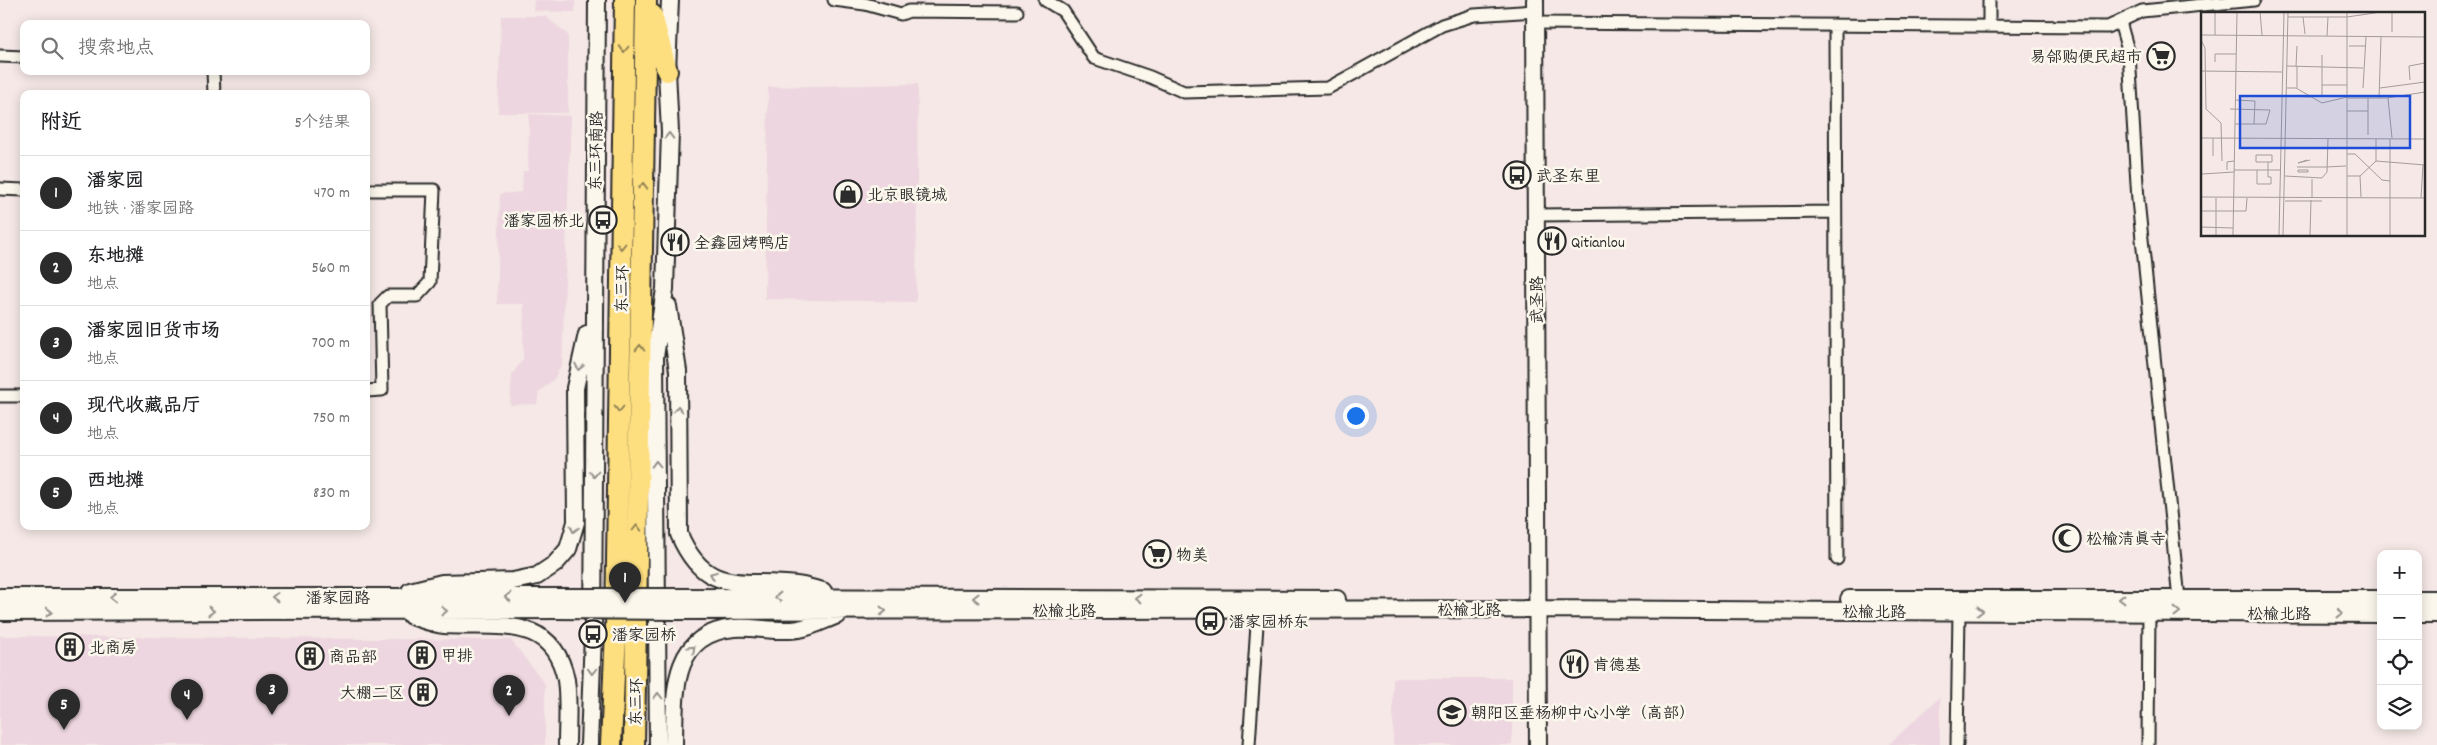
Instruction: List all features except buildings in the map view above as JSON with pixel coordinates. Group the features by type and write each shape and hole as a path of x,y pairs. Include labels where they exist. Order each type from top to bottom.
{"highway":[{"name":"东三环","path":"611,745 616,630 625,0"},
{"name":"东三环","path":"634,745 647,0"},
{"path":"647,0 667,71"}],"street":[{"name":"东三环南路","path":"594,302 597,0"},
{"path":"658,745 656,357 665,289 670,132 667,71 670,0"},
{"path":"834,0 865,2 900,14 909,10 1017,12"},
{"path":"1045,0 1063,11 1094,58 1184,92 1328,88 1442,25 1474,15 1535,11 1835,25 2108,27 2142,11 2254,0"},
{"path":"1989,0 1989,26"},
{"name":"武圣路","path":"1535,11 1534,606 1538,745"},
{"path":"2120,22 2129,54 2138,200 2178,599"},
{"path":"1835,25 1837,559"},
{"path":"0,56 20,57"},
{"path":"213,75 214,90"},
{"path":"0,189 20,190"},
{"path":"370,190 434,190 430,282 417,296 388,296 380,304 382,390 370,391"},
{"path":"1536,215 1835,212"},
{"path":"665,289 678,371 679,534 688,553 707,574 736,583 797,585 847,604"},
{"path":"384,597 442,583 513,581 537,576 555,564 568,549 576,522 575,388 594,302"},
{"path":"589,745 593,634 594,302"},
{"path":"0,396 20,396"},
{"name":"潘家园路","path":"0,597 384,597 557,603"},
{"name":"松榆北路","path":"847,604 1258,610 1534,606 1959,611 2149,606 2178,599 2377,599"},
{"path":"2422,599 2437,599"},
{"name":"松榆北路","path":"557,603 2149,606 2377,614"},
{"name":"潘家园路","path":"0,612 394,611 557,603"},
{"path":"674,745 678,675 684,657 697,644 712,634 734,628 799,629 847,604"},
{"name":"武圣路","path":"1528,745 1534,606"},
{"path":"2148,745 2149,606"},
{"path":"1249,745 1258,610"},
{"path":"394,611 442,625 503,626 530,630 552,645 560,658 566,682 567,745"},
{"path":"1957,745 1959,611"},
{"path":"2422,614 2437,614"}],"shaded area":[{"path":"534,0 575,0 575,12 533,11"},
{"path":"501,16 545,16 568,35 568,113 498,113"},
{"name":"北京眼镜城","path":"918,84 916,302 765,299 768,87"},
{"path":"529,114 571,116 562,364 554,379 539,392 537,404 510,405 512,375 523,359 524,304 497,304 500,194 522,192 523,171 528,171"},
{"path":"0,636 511,640 545,684 545,745 0,745"},
{"name":"朝阳区垂杨柳中心小学（高部）","path":"1393,678 1512,678 1512,745 1393,745"},
{"path":"1940,697 1940,745 1888,745"}],"place":[{"name":"易邻购便民超市","path":"2161,56"},
{"name":"武圣东里","path":"1517,175"},
{"name":"北京眼镜城","path":"848,194"},
{"name":"潘家园桥北","path":"603,220"},
{"name":"Qitianlou","path":"1552,241"},
{"name":"全鑫园烤鸭店","path":"675,242"},
{"name":"松榆清真寺","path":"2067,538"},
{"name":"物美","path":"1157,554"},
{"name":"潘家园","path":"625,603"},
{"name":"潘家园桥东","path":"1210,621"},
{"name":"潘家园桥","path":"593,634"},
{"name":"北商房","path":"70,647"},
{"name":"甲排","path":"422,655"},
{"name":"商品部","path":"310,656"},
{"name":"肯德基","path":"1574,664"},
{"name":"大棚二区","path":"423,692"},
{"name":"朝阳区垂杨柳中心小学（高部）","path":"1452,712"},
{"name":"潘家园旧货市场","path":"272,715"},
{"name":"东地摊","path":"509,716"},
{"name":"现代收藏品厅","path":"187,720"},
{"name":"西地摊","path":"64,730"}]}
